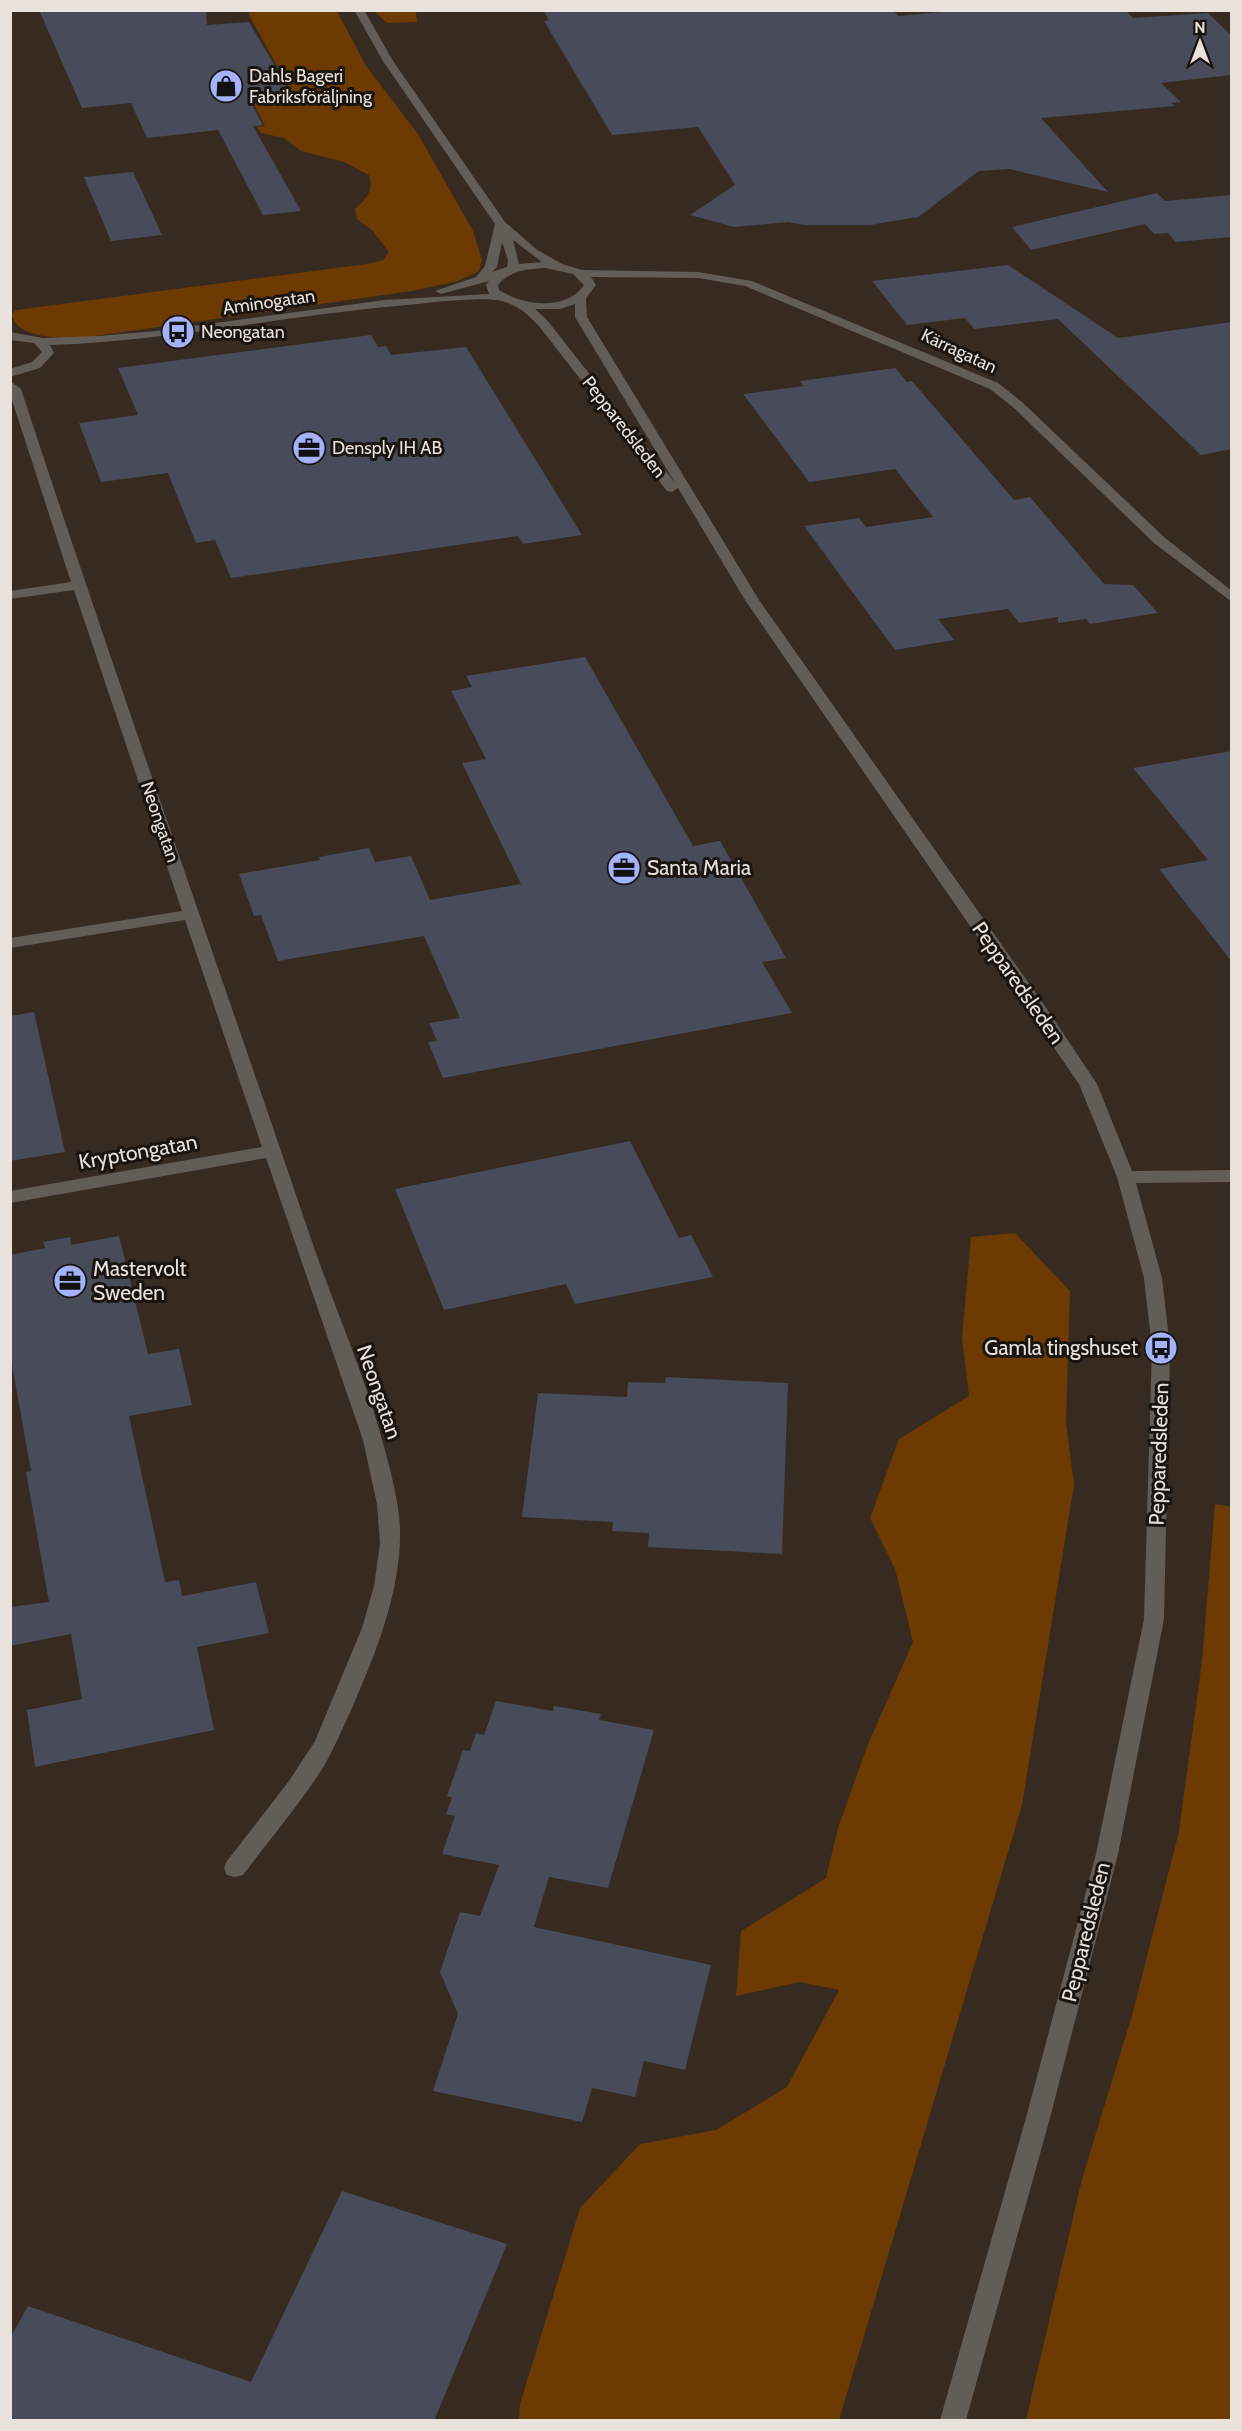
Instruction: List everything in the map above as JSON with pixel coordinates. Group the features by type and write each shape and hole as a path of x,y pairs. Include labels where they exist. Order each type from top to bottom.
{"street":[{"path":"358,13 416,104 501,224 532,251 558,266"},
{"path":"501,224 514,260 508,271 492,285 493,291 500,297 527,309"},
{"path":"479,281 491,267 501,224"},
{"name":"Aminogatan","path":"396,302 534,265 558,266"},
{"name":"Kärragatan","path":"558,266 580,273 641,276 698,275 748,283 885,337 994,386 1018,405 1160,540 1232,598"},
{"name":"Pepparedsleden","path":"580,273 590,285 584,295 581,317 721,551 838,726 1088,1084 1126,1178 1153,1278 1161,1348 1154,1619 1107,1854 1038,2118 953,2421"},
{"name":"Kärragatan","path":"527,309 555,305 641,276"},
{"name":"Aminogatan","path":"10,330 16,336 41,342 111,340 396,302 500,297"},
{"path":"396,302 527,309"},
{"name":"Pepparedsleden","path":"527,309 543,323 721,551"},
{"name":"Aminogatan","path":"24,370 44,360 111,340"},
{"path":"41,342 47,348 48,353 44,360"},
{"name":"Neongatan","path":"24,370 12,382 79,585 378,1459 391,1540 386,1581 372,1633 325,1744 317,1759 235,1868"},
{"path":"10,595 79,585"},
{"path":"10,943 192,914"},
{"name":"Kryptongatan","path":"10,1197 273,1151"},
{"path":"1126,1178 1232,1176"}],"shaded area":[{"path":"337,11 366,66 418,134 473,231 482,260 479,271 458,281 412,291 88,337 44,336 23,329 16,323 12,314 16,310 367,264 383,260 389,252 372,230 357,219 355,209 366,198 370,190 369,175 344,162 301,151 284,138 261,133 257,127 265,126 253,102 294,97 248,13"},
{"path":"374,11 416,11 417,22 387,23"},
{"path":"1015,1233 1070,1291 1066,1422 1074,1485 1022,1805 839,2420 519,2420 520,2404 580,2208 640,2144 716,2130 787,2087 839,1990 800,1982 736,1996 741,1931 826,1878 838,1828 868,1744 913,1642 895,1569 870,1518 899,1439 969,1396 962,1338 971,1237"},
{"path":"1215,1504 1232,1507 1231,2420 1026,2420 1082,2179 1133,2012 1179,1831 1202,1661"}],"building":[{"path":"39,10 206,10 207,25 249,22 292,95 250,101 263,125 253,126 301,211 263,215 218,130 147,138 131,103 82,108"},
{"path":"543,10 893,10 898,16 963,10 1125,10 1133,18 1208,13 1232,36 1232,75 1161,83 1181,102 1171,103 1175,106 1041,118 1108,192 1009,169 979,171 918,217 870,225 804,225 788,222 734,227 690,215 735,185 698,127 612,135 544,21 549,20"},
{"path":"133,172 162,235 111,241 84,177"},
{"path":"1157,193 1165,201 1232,195 1232,237 1176,242 1168,233 1154,234 1145,224 1031,250 1012,227"},
{"path":"1008,265 1118,338 1232,322 1232,449 1201,455 1058,319 974,329 965,318 907,325 872,281"},
{"name":"Densply IH AB","path":"371,335 378,347 386,346 391,355 466,347 582,535 523,544 518,536 231,578 215,540 196,543 168,473 101,482 79,423 138,415 118,368"},
{"path":"895,368 907,382 912,381 1014,500 1030,497 1104,584 1133,585 1158,613 1090,624 1086,619 1058,623 1058,617 1019,623 1008,609 938,619 954,640 895,650 804,526 859,518 866,527 933,517 895,469 809,482 743,394 804,386 800,381"},
{"name":"Santa Maria","path":"585,657 693,846 720,841 786,958 762,962 792,1013 443,1078 428,1042 437,1041 429,1023 460,1018 424,936 278,961 261,915 254,916 239,874 320,860 319,857 369,848 375,862 411,856 430,900 521,884 462,763 486,759 451,691 472,687 466,676"},
{"path":"1232,751 1232,962 1159,869 1208,860 1133,768"},
{"path":"34,1012 65,1152 10,1161 10,1016"},
{"path":"630,1141 679,1238 691,1235 713,1277 575,1304 566,1284 444,1310 395,1189"},
{"path":"119,1236 148,1354 179,1349 192,1405 129,1416 165,1582 179,1580 182,1596 256,1582 269,1633 197,1647 214,1730 35,1767 27,1710 82,1699 71,1634 10,1646 10,1607 49,1602 26,1472 31,1471 10,1354 10,1255 45,1248 43,1242 70,1237 71,1245"},
{"path":"666,1377 788,1383 782,1554 648,1547 649,1533 612,1531 613,1522 522,1517 538,1393 627,1397 628,1382 665,1383"},
{"path":"496,1701 553,1711 554,1706 601,1714 599,1720 654,1730 608,1888 549,1877 534,1927 711,1965 685,2070 644,2061 635,2097 592,2088 582,2122 433,2091 458,2014 440,1972 460,1912 480,1916 499,1865 442,1854 455,1816 446,1814 452,1798 447,1796 463,1750 470,1751 476,1733 484,1735"},
{"path":"342,2191 507,2244 434,2421 10,2421 10,2338 28,2306 251,2382"}],"place":[{"name":"Dahls Bageri Fabriksföräljning","path":"226,86"},
{"name":"Neongatan","path":"178,332"},
{"name":"Densply IH AB","path":"309,448"},
{"name":"Santa Maria","path":"624,868"},
{"name":"Mastervolt Sweden","path":"70,1281"},
{"name":"Gamla tingshuset","path":"1161,1348"}]}
